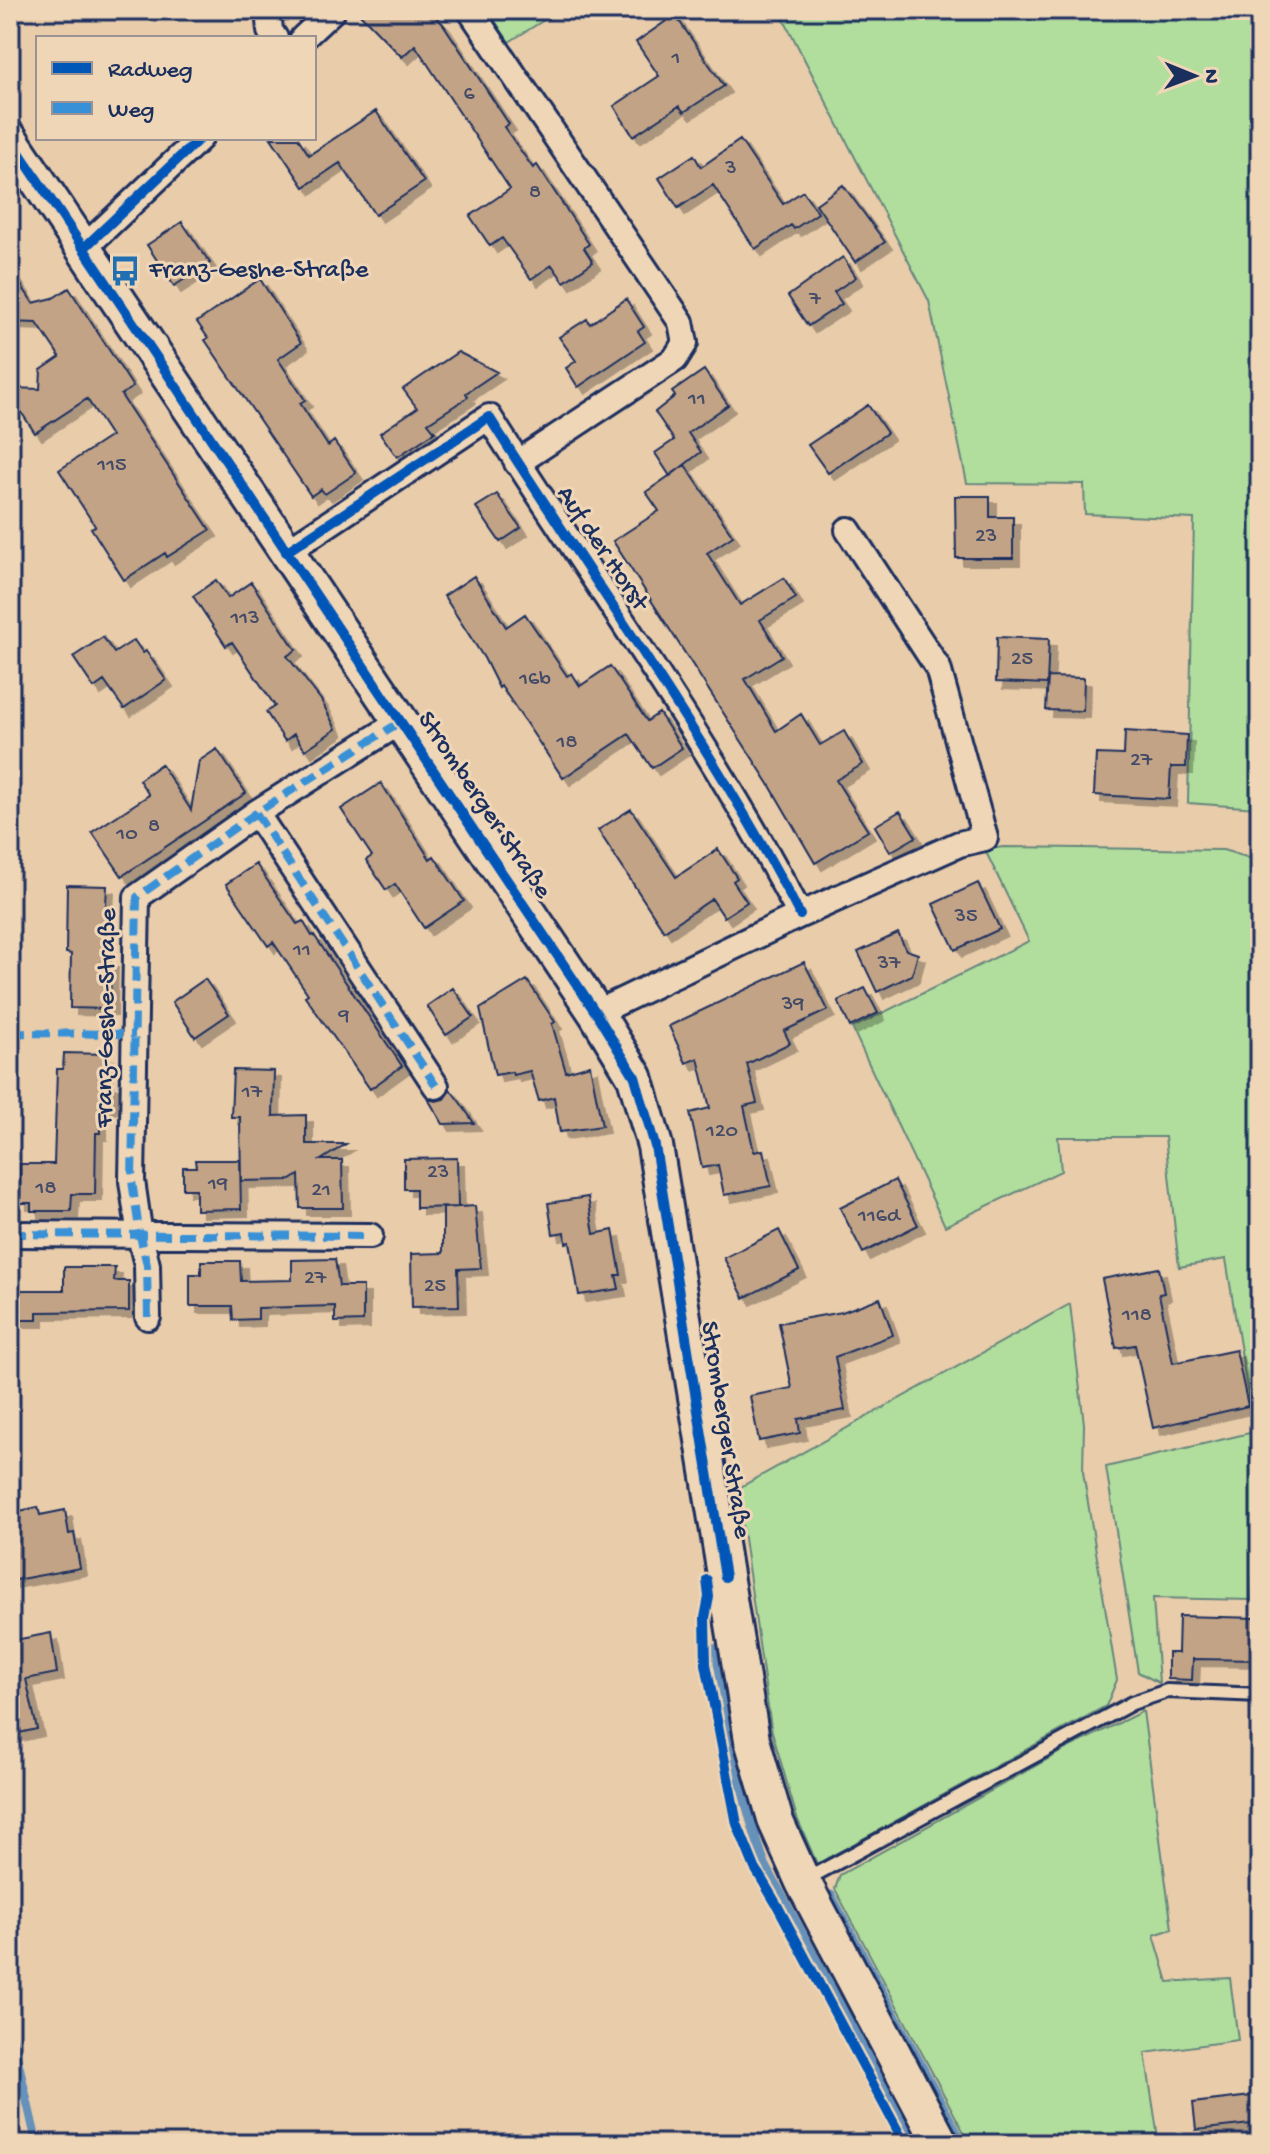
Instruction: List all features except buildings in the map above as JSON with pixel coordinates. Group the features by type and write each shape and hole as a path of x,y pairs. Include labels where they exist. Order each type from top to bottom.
{"main road":[{"name":"Stromberger Straße","path":"10,139 596,1013 635,1077 655,1146 752,1740 776,1822 803,1882 941,2144"}],"street":[{"path":"268,10 270,31 274,36"},
{"path":"305,36 333,10"},
{"path":"470,10 681,322 685,343 675,359 517,463"},
{"path":"84,248 198,140"},
{"name":"Auf der Horst","path":"286,552 489,417 607,594 768,854 800,915"},
{"path":"596,1013 800,915 959,844 985,838 938,668 848,530"},
{"name":"Franz-Geshe-Straße","path":"148,1317 147,1265 132,1181 137,897 256,813 400,722"},
{"path":"256,813 436,1086"},
{"path":"10,1234 370,1236"}],"lane":[{"path":"803,1882 1132,1703 1167,1691 1260,1695"}],"green space":[{"path":"488,10 560,10 509,42"},
{"path":"779,10 1260,10 1260,775 1257,808 1188,803 1194,519 1085,514 1084,484 967,483 929,301"},
{"path":"1003,847 1223,850 1260,861 1260,1473 1252,1600 1153,1598 1159,1683 1138,1672 1106,1467 1254,1432 1226,1259 1179,1267 1165,1137 1058,1137 1061,1171 945,1226 852,1028 1029,941 985,850"},
{"path":"1070,1304 1084,1424 1083,1472 1117,1680 1106,1706 817,1864 797,1818 771,1728 737,1489"},
{"path":"1143,1711 1172,1929 1154,1935 1168,1982 1230,1978 1238,2040 1145,2053 1159,2144 970,2144 835,1889 840,1875 1066,1749"}],"waterway":[{"path":"714,1648 741,1784 765,1864 915,2144"},
{"path":"831,1895 963,2144"},
{"path":"10,2027 37,2144"}],"marked path":[{"path":"148,1317 147,1265 132,1181 137,897 256,813 400,722"},
{"path":"256,813 436,1086"},
{"path":"10,1033 135,1034"},
{"path":"10,1234 370,1236"}],"cycle path":[{"path":"10,139 596,1013 635,1077 655,1146 725,1577"},
{"path":"84,248 198,140"},
{"path":"286,552 489,417 689,724 800,915"},
{"path":"707,1580 706,1664 737,1824 755,1868 905,2144"}],"place":[{"name":"Franz-Geshe-Straße","path":"125,271"}]}
